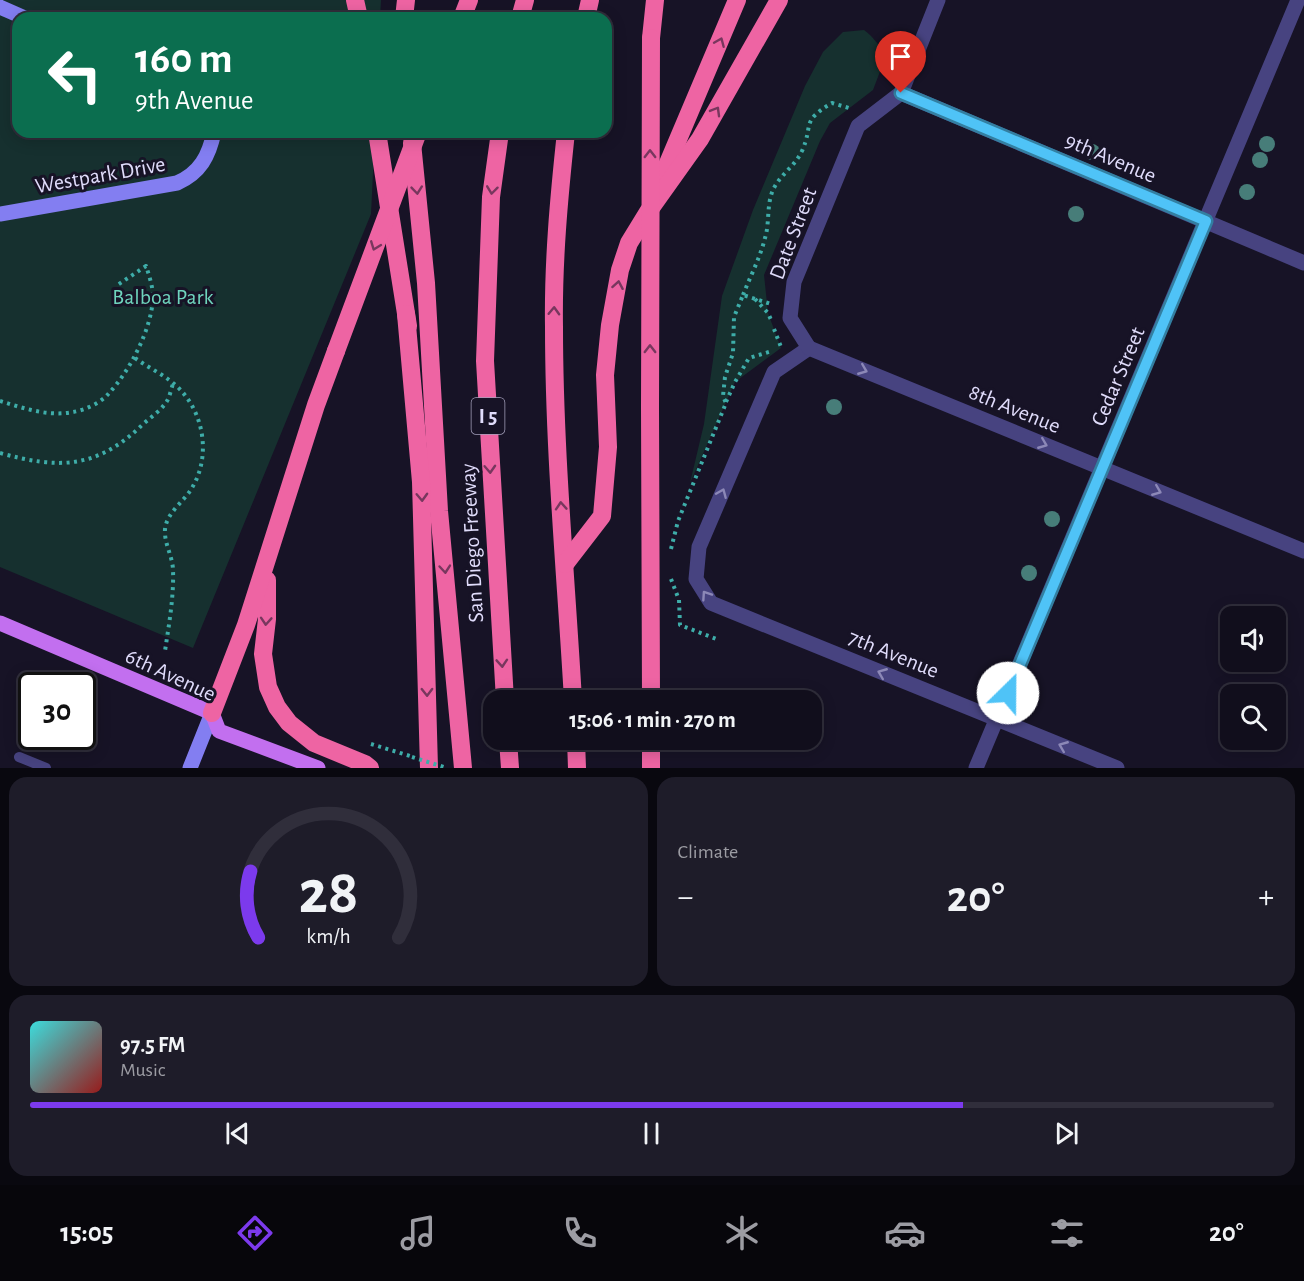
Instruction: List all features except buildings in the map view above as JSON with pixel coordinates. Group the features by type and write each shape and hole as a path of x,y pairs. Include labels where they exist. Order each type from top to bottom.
{"highway":[{"path":"651,690 651,38 655,0"},
{"path":"648,212 737,0"},
{"path":"565,564 602,516 608,447 605,375 610,325 620,270 629,243 700,139 779,0"},
{"path":"378,138 406,314 421,387 439,511"},
{"path":"412,138 426,283 439,511 463,768"},
{"path":"212,713 246,626 316,405 416,138"},
{"name":"San Diego Freeway","path":"499,138 491,197 485,361 504,690"},
{"path":"565,138 557,217 554,326 556,426 572,690"},
{"path":"406,314 421,482 429,768"},
{"path":"267,563 267,619 263,654 268,687 277,707 289,723 314,743 370,768"},
{"path":"509,750 510,768"},
{"path":"577,750 578,768"},
{"path":"651,750 651,768"}],"main road":[{"name":"6th Avenue","path":"0,623 212,713 219,731 318,768"}],"street":[{"path":"901,93 938,0"},
{"name":"Cedar Street","path":"976,768 1298,0"},
{"name":"9th Avenue","path":"901,93 1304,263"},
{"name":"Date Street","path":"809,348 790,318 794,282 858,126 901,93"},
{"name":"Westpark Drive","path":"0,214 177,183 190,178 198,171 211,147 213,138"},
{"name":"8th Avenue","path":"809,348 1304,551"},
{"name":"7th Avenue","path":"809,348 774,372 699,547 696,579 711,603 1117,768"},
{"path":"190,768 212,713"}],"lane":[{"path":"19,757 46,768"}],"path":[{"path":"726,403 723,396 725,377 733,353 734,317 765,238 773,189 802,152 808,124 814,115 832,103 849,108"},
{"path":"0,401 36,412 56,414 74,412 93,405 109,394 135,358 144,337 153,297 147,266 116,286"},
{"path":"743,295 771,304"},
{"path":"670,557 678,521 735,382 749,358 782,348 768,314 755,299"},
{"path":"135,358 173,383 195,410 202,433 202,450 196,480 171,513 165,526 165,538 172,566 173,588 165,651"},
{"path":"0,453 28,461 71,463 110,452 129,438 167,402 173,383"},
{"path":"667,569 679,600 680,625 719,640"},
{"path":"370,743 447,768"}],"green space":[{"name":"Balboa Park","path":"0,0 381,0 380,12 12,12 12,138 375,138 371,214 193,648 0,567"},
{"path":"864,30 887,53 873,90 830,123 820,141 764,275 768,313 781,348 735,382 690,483 704,424 722,296 753,210 805,86 823,52 843,32"}],"route":[{"path":"901,93 1206,221 1008,693"}]}
